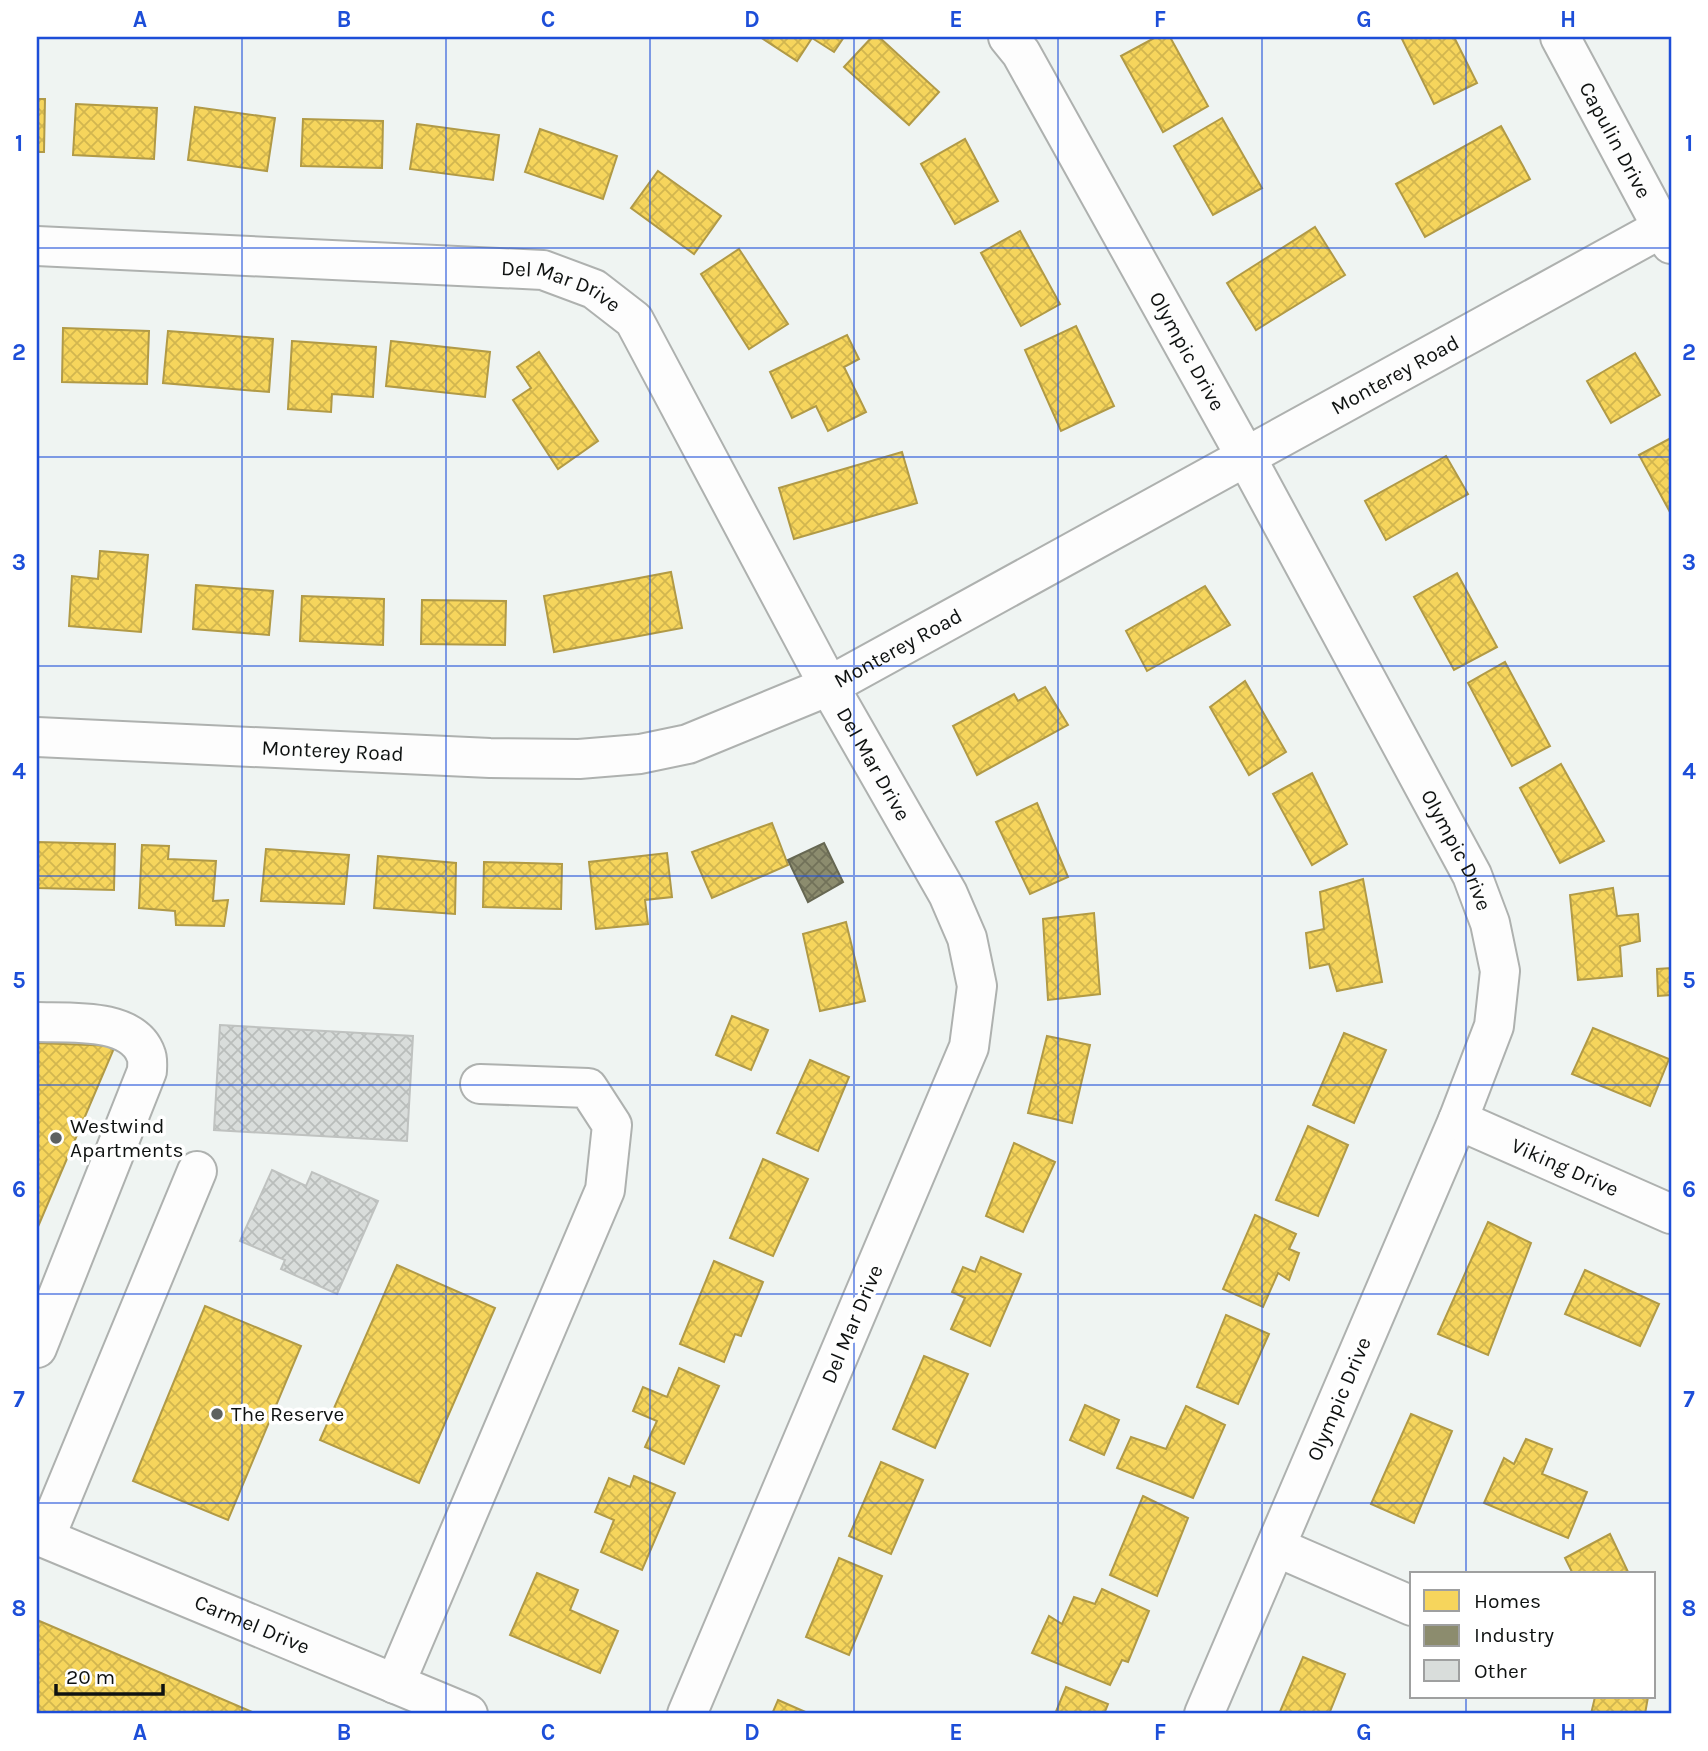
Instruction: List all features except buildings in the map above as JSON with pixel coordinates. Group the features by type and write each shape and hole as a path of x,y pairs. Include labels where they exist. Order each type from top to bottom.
{"street":[{"name":"Olympic Drive","path":"1008,37 1021,53 1246,457 1472,876 1490,923 1500,971 1494,1026 1458,1120 1204,1714"},
{"name":"Capulin Drive","path":"1560,37 1668,231"},
{"name":"Monterey Road","path":"37,737 490,758 579,759 640,754 688,744 829,686 1246,457 1668,231"},
{"name":"Del Mar Drive","path":"37,246 543,270 594,289 634,320 829,686 948,894 967,938 977,986 969,1047 687,1714"},
{"path":"37,1023 100,1024 121,1030 146,1054 147,1071 37,1348"},
{"path":"395,1684 605,1190 612,1125 587,1088 480,1084"},
{"name":"Viking Drive","path":"1458,1120 1671,1214"},
{"path":"41,1536 197,1171"},
{"name":"Carmel Drive","path":"41,1536 468,1714"},
{"path":"1276,1547 1410,1605"}],"place":[{"name":"Westwind Apartments","path":"56,1138"},
{"name":"The Reserve","path":"217,1414"}]}
